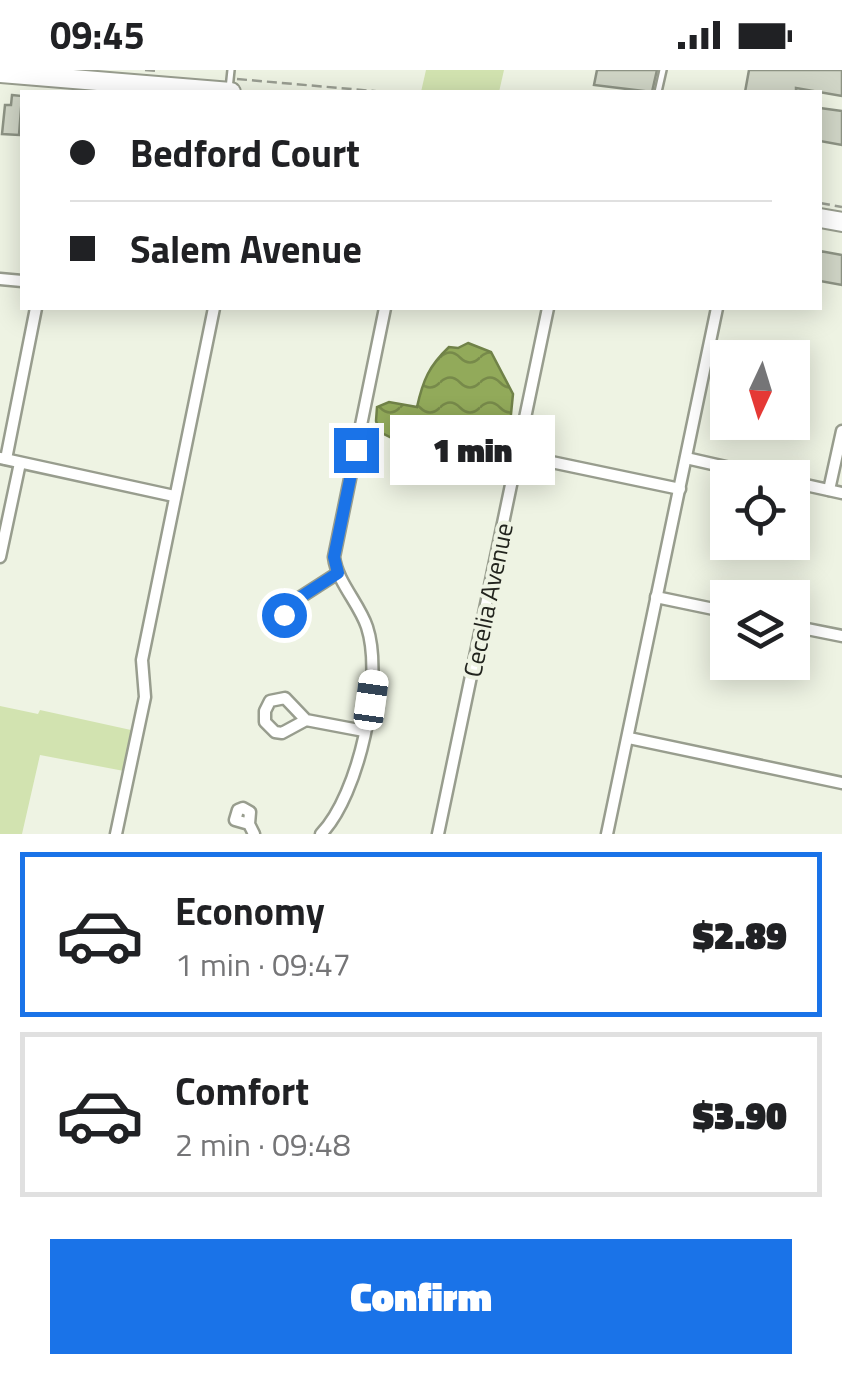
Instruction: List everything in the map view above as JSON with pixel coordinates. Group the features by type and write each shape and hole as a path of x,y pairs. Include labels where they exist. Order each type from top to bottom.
{"main road":[{"path":"0,73 82,86 138,75 230,88"}],"street":[{"path":"36,310 3,459 174,496"},
{"path":"116,834 145,697 142,660 214,310"},
{"path":"321,834 344,802 374,677 372,645 359,607 338,573 334,557 385,310"},
{"name":"Cecelia Avenue","path":"438,834 548,310"},
{"path":"607,834 717,310"},
{"path":"830,490 842,431"},
{"path":"518,455 680,489"},
{"path":"686,458 710,463"},
{"path":"0,557 20,462"},
{"path":"810,486 842,492"},
{"path":"296,600 338,573"},
{"path":"656,597 710,608"},
{"path":"810,630 842,636"},
{"path":"306,720 364,730"},
{"path":"628,738 842,784"}],"lane":[{"path":"230,88 231,70"}],"path":[{"path":"138,75 160,71"},
{"path":"230,88 308,90"}],"shaded area":[{"path":"426,70 504,70 499,90 421,90"},
{"path":"0,706 38,714 40,710 131,730 124,771 40,755 22,834 0,834"}],"water":[{"path":"468,343 491,352 513,394 510,424 500,436 479,447 420,449 380,432 377,407 389,402 417,407 424,381 436,361 449,347"}],"building":[{"path":"597,70 657,70 652,90 594,85"},
{"path":"749,70 842,70 842,96 796,88 745,90"},
{"path":"12,95 20,96 19,135 2,134 5,105 11,105"},
{"path":"822,108 842,111 842,145 822,141"},
{"path":"822,251 842,255 842,285 822,281"}],"route":[{"path":"284,615 293,614 296,600 338,573 334,557 356,450"}]}
